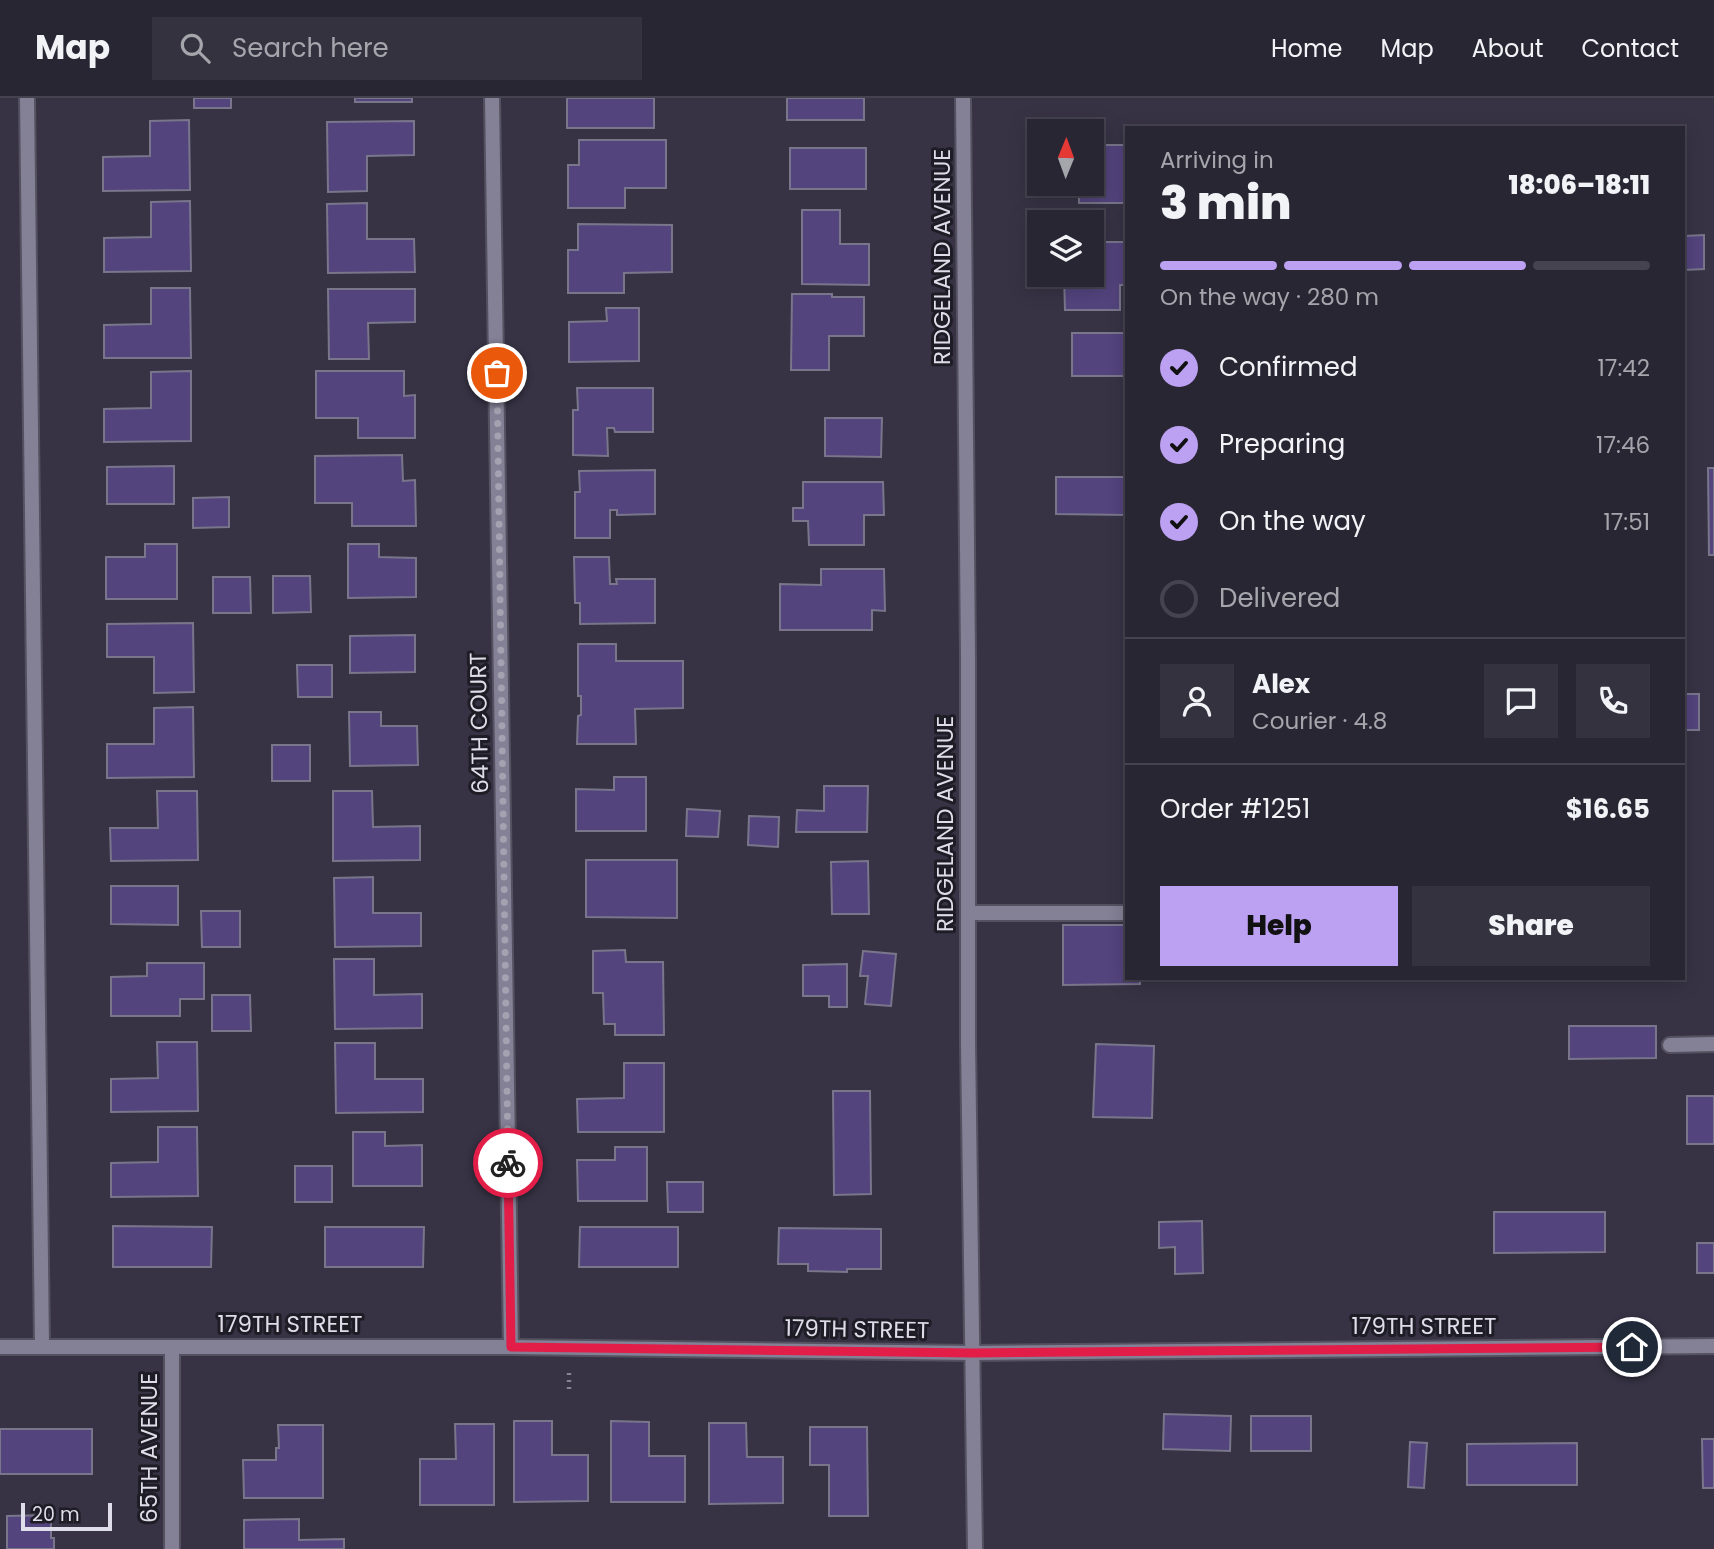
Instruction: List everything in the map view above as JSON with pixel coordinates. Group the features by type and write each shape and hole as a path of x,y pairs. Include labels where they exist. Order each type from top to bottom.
{"street":[{"path":"27,98 42,1346"},
{"name":"64TH COURT","path":"492,98 511,1347"},
{"name":"RIDGELAND AVENUE","path":"963,98 968,1043 975,1549"},
{"path":"968,914 1125,913"},
{"path":"1670,1045 1714,1045"},
{"name":"179TH STREET","path":"0,1347 511,1347 973,1353 1714,1346"},
{"name":"65TH AVENUE","path":"172,1347 172,1549"}],"path":[{"path":"569,1373 569,1391"}],"building":[{"path":"194,98 231,98 231,108 194,108"},
{"path":"355,98 412,98 412,102 355,102"},
{"path":"567,98 654,98 654,128 567,128"},
{"path":"787,98 864,98 864,120 787,120"},
{"path":"189,120 190,190 103,191 103,157 150,156 150,121"},
{"path":"414,121 414,155 367,156 367,191 328,192 327,122"},
{"path":"579,140 666,140 666,188 625,188 625,208 568,208 568,165 579,165"},
{"path":"1104,145 1125,145 1125,203 1079,203 1079,196 1104,196"},
{"path":"790,148 866,148 866,189 790,189"},
{"path":"190,201 191,271 104,272 104,238 151,237 151,202"},
{"path":"367,203 367,239 414,239 415,272 328,273 327,204"},
{"path":"802,210 840,210 840,244 869,244 869,285 802,284"},
{"path":"578,224 672,225 672,272 624,273 624,293 568,293 568,250 578,250"},
{"path":"1704,235 1704,269 1685,270 1685,236"},
{"path":"1104,242 1125,242 1125,285 1120,285 1120,310 1065,310 1064,287 1104,287"},
{"path":"151,288 190,288 191,358 104,358 104,325 151,324"},
{"path":"328,289 415,289 415,322 368,323 369,359 329,359"},
{"path":"792,294 864,297 864,336 829,336 829,370 791,370"},
{"path":"606,308 639,308 639,361 569,362 569,322 607,321"},
{"path":"1072,333 1125,333 1125,376 1072,376"},
{"path":"191,371 191,441 104,442 104,409 151,408 151,372"},
{"path":"316,371 404,371 404,396 415,395 415,438 358,438 358,418 316,418"},
{"path":"577,388 653,388 653,432 615,432 614,428 607,428 608,456 573,455 573,410 578,410"},
{"path":"825,418 882,418 881,457 825,456"},
{"path":"402,455 403,481 415,480 416,526 352,526 352,503 315,503 315,456"},
{"path":"174,466 174,504 107,504 107,467"},
{"path":"1708,468 1714,468 1714,555 1709,555"},
{"path":"655,470 655,514 617,515 617,510 610,510 610,538 575,538 575,492 580,492 579,471"},
{"path":"1056,477 1125,477 1125,515 1056,514"},
{"path":"803,482 883,482 884,515 864,515 864,545 809,545 808,521 793,521 793,508 803,508"},
{"path":"229,497 229,527 193,528 193,498"},
{"path":"145,544 177,544 177,599 106,599 106,557 145,557"},
{"path":"348,544 379,544 379,557 416,558 416,597 348,598"},
{"path":"574,557 609,557 610,584 617,584 616,579 655,579 655,623 580,624 580,603 575,603"},
{"path":"821,569 884,569 885,611 872,610 872,630 780,630 780,584 821,585"},
{"path":"273,576 310,576 311,612 273,613"},
{"path":"213,577 250,577 251,613 213,613"},
{"path":"193,623 194,692 154,693 154,657 107,657 107,624"},
{"path":"415,635 415,672 350,673 350,636"},
{"path":"578,644 616,644 616,661 683,661 683,708 635,709 636,744 577,744 578,716 581,715 581,696 578,696"},
{"path":"297,665 332,665 332,697 298,697"},
{"path":"1685,694 1699,694 1699,730 1685,730"},
{"path":"193,707 194,777 107,778 107,744 154,744 154,708"},
{"path":"349,712 381,712 381,726 417,726 418,765 350,766"},
{"path":"272,745 310,745 310,781 272,781"},
{"path":"614,777 646,777 646,831 576,831 576,789 614,790"},
{"path":"824,786 868,786 867,832 796,832 797,810 824,811"},
{"path":"157,791 197,791 198,860 111,861 110,828 158,828"},
{"path":"333,791 372,791 373,827 420,826 420,860 333,861"},
{"path":"687,809 720,811 718,837 686,836"},
{"path":"749,816 779,817 778,847 748,845"},
{"path":"586,860 677,860 677,918 586,917"},
{"path":"868,861 869,914 832,914 831,862"},
{"path":"373,877 373,913 421,913 421,946 335,947 334,878"},
{"path":"111,886 178,886 178,925 111,924"},
{"path":"201,911 240,911 240,947 202,947"},
{"path":"1063,925 1125,925 1125,980 1140,980 1140,984 1063,985"},
{"path":"625,950 626,962 663,962 664,1035 615,1035 615,1024 604,1024 603,993 593,993 593,951"},
{"path":"863,951 896,954 891,1006 865,1004 868,976 860,976"},
{"path":"334,959 374,959 374,995 422,994 422,1028 335,1029"},
{"path":"147,963 204,963 204,999 180,999 180,1016 111,1016 111,977 147,976"},
{"path":"847,964 847,1007 829,1007 829,996 803,996 803,965"},
{"path":"212,995 250,995 251,1031 212,1031"},
{"path":"1569,1026 1656,1026 1656,1058 1569,1059"},
{"path":"157,1042 197,1042 198,1111 111,1112 111,1079 158,1078"},
{"path":"335,1043 375,1043 375,1079 423,1079 423,1112 336,1113"},
{"path":"1096,1044 1154,1046 1152,1118 1093,1117"},
{"path":"624,1063 664,1063 664,1132 578,1132 577,1099 624,1098"},
{"path":"833,1091 870,1091 871,1194 834,1195"},
{"path":"1687,1096 1714,1096 1714,1144 1687,1144"},
{"path":"158,1127 197,1127 198,1196 111,1197 111,1163 158,1162"},
{"path":"353,1132 385,1132 385,1146 422,1145 422,1186 353,1186"},
{"path":"615,1147 647,1147 647,1201 578,1201 577,1160 615,1160"},
{"path":"295,1166 332,1166 332,1202 295,1202"},
{"path":"667,1182 703,1182 703,1212 668,1212"},
{"path":"1494,1212 1605,1212 1605,1252 1494,1253"},
{"path":"1202,1221 1203,1273 1175,1274 1175,1247 1159,1248 1159,1222"},
{"path":"113,1226 212,1227 211,1267 113,1267"},
{"path":"325,1227 424,1227 423,1267 325,1267"},
{"path":"580,1227 678,1227 678,1267 579,1267"},
{"path":"779,1228 881,1229 881,1269 808,1271 808,1264 778,1264"},
{"path":"1697,1243 1714,1243 1714,1273 1697,1273"},
{"path":"1164,1414 1231,1416 1230,1451 1163,1449"},
{"path":"1251,1416 1311,1416 1311,1451 1251,1451"},
{"path":"514,1421 552,1421 552,1455 588,1455 588,1501 514,1502"},
{"path":"611,1421 649,1422 649,1456 685,1456 685,1502 611,1502"},
{"path":"709,1423 746,1423 747,1457 783,1457 783,1503 709,1504"},
{"path":"455,1424 494,1424 494,1505 420,1505 420,1459 456,1459"},
{"path":"278,1425 323,1425 323,1498 244,1498 243,1460 276,1460 276,1448 279,1448"},
{"path":"810,1427 867,1427 868,1516 829,1516 829,1465 810,1465"},
{"path":"0,1429 92,1429 92,1474 0,1474"},
{"path":"1702,1439 1714,1439 1714,1488 1703,1488"},
{"path":"1410,1442 1427,1443 1424,1488 1408,1487"},
{"path":"1577,1443 1577,1485 1467,1485 1467,1444"},
{"path":"51,1515 54,1549 7,1549 7,1516"},
{"path":"299,1519 299,1540 344,1539 344,1549 244,1549 244,1520"}],"way so far":[{"path":"497,373 508,1163"}],"route":[{"path":"508,1163 511,1347 909,1353 1632,1347"}]}
